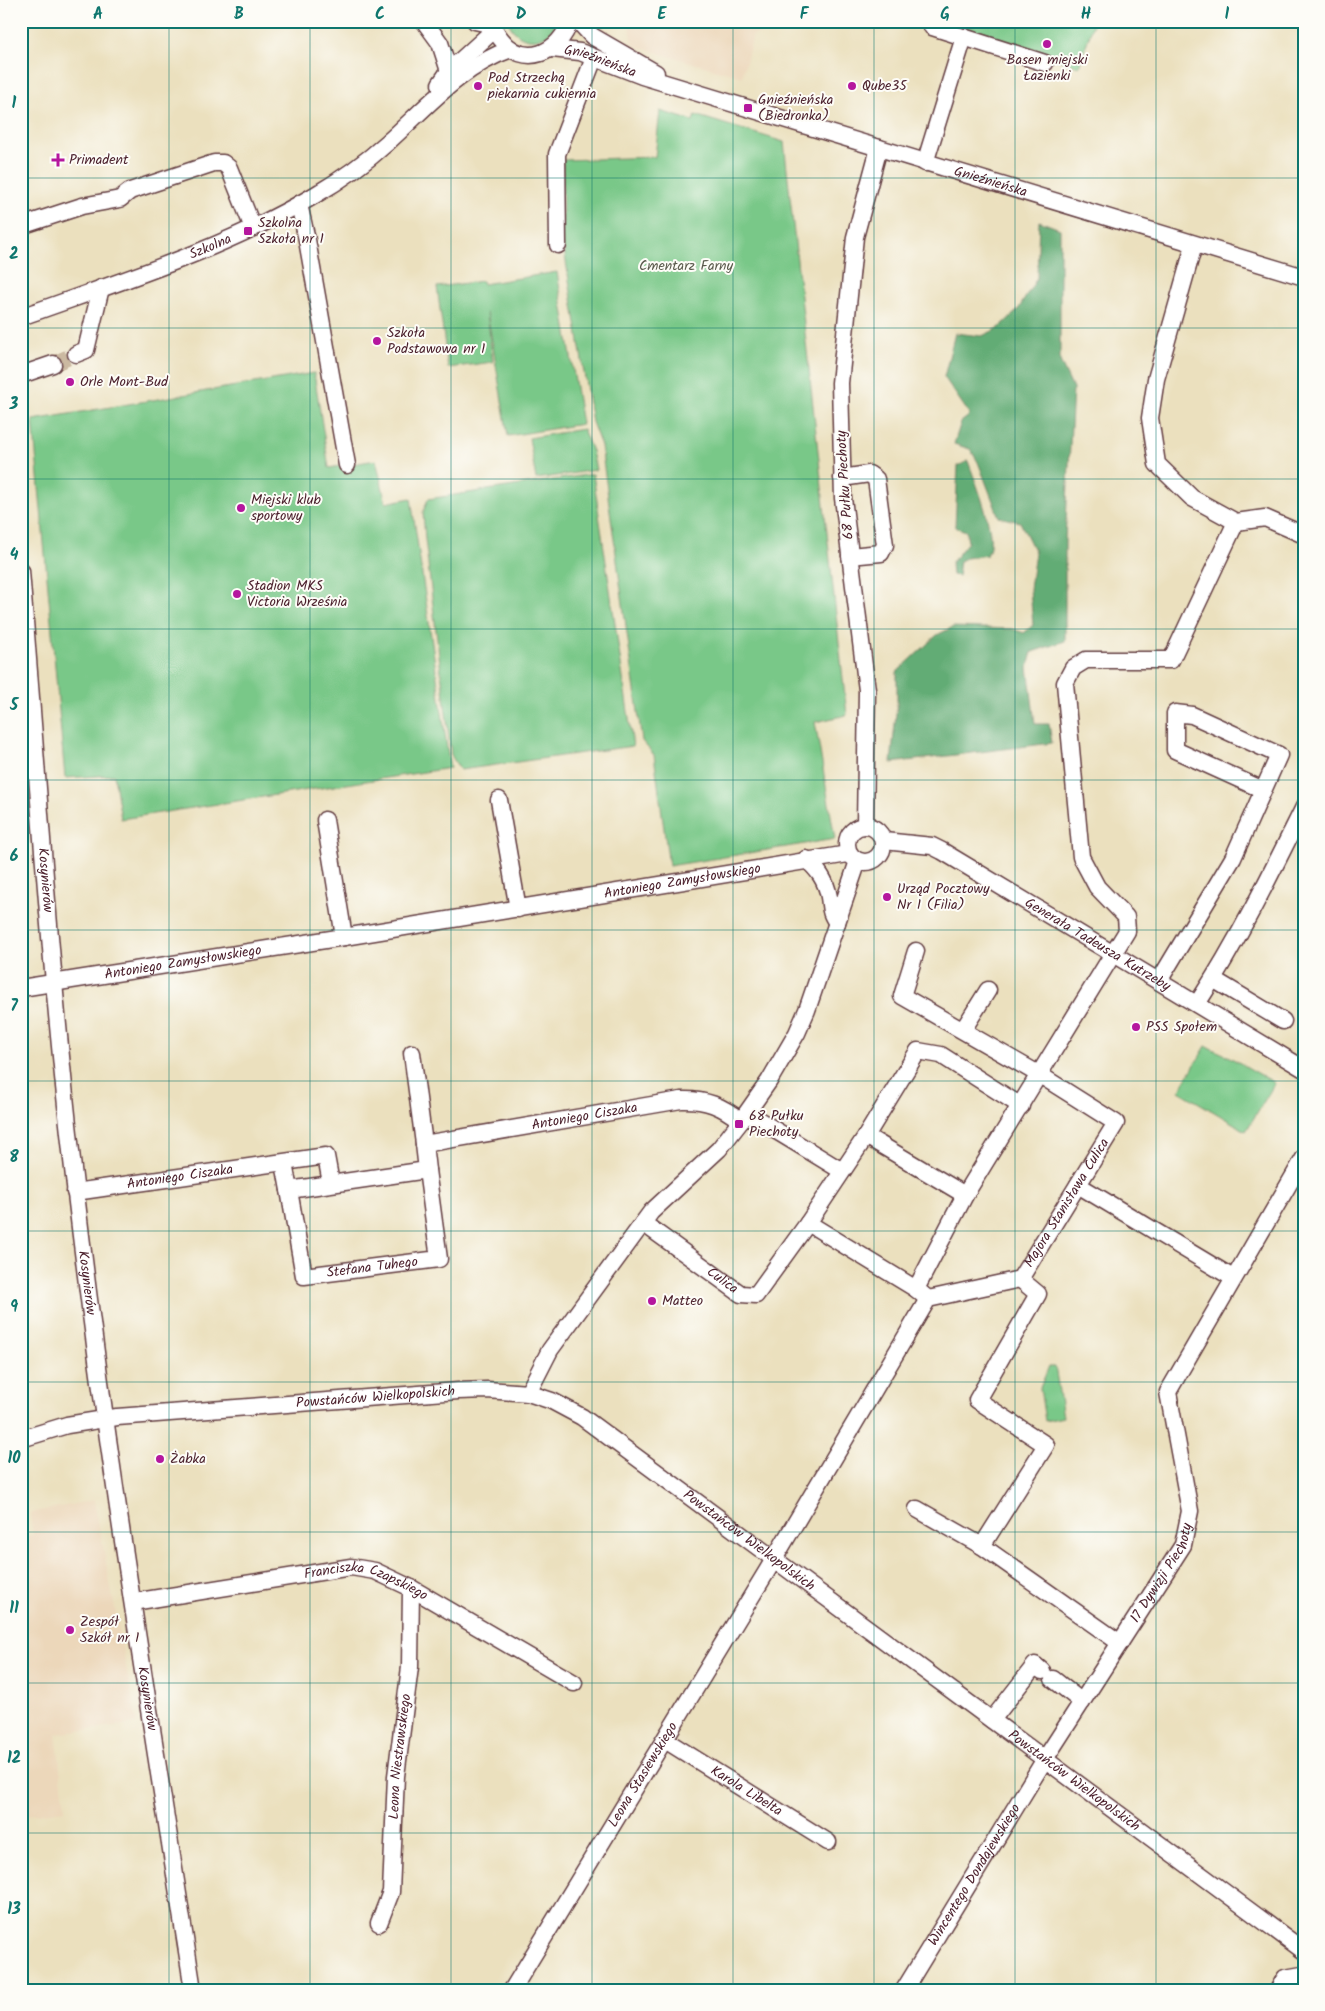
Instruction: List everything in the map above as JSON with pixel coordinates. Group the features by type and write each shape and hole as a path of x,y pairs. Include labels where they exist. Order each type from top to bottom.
{"street":[{"path":"424,21 440,43 449,72"},
{"path":"475,21 493,25 511,48"},
{"path":"552,49 561,41 570,21"},
{"name":"Gnieźnieńska","path":"578,21 592,36 678,86"},
{"name":"Szkolna","path":"428,102 449,72 493,25"},
{"path":"932,27 1045,63"},
{"path":"925,162 964,37"},
{"name":"Szkolna","path":"21,317 101,288 253,228 299,204 370,158 428,102 479,63 511,48"},
{"name":"Gnieźnieńska","path":"511,48 531,54 552,49 567,49 642,76 1304,278"},
{"path":"558,245 557,154 594,58"},
{"name":"68 Pułku Piechoty","path":"865,826 867,690 842,478 840,383 855,237 880,148"},
{"path":"21,226 82,206 120,198 130,191 214,163 223,163 229,168 253,228"},
{"path":"299,204 347,466"},
{"path":"1194,245 1156,379 1150,418 1156,464 1192,498 1236,522 1265,518 1304,535"},
{"path":"76,354 86,350 101,288"},
{"path":"21,375 53,364"},
{"path":"842,478 868,474 876,479 885,546 881,553 850,556"},
{"path":"774,1559 922,1294 965,1195 1127,931 1126,917 1097,887 1081,857 1065,683 1073,668 1086,660 1171,660 1236,522"},
{"name":"Kosynierów","path":"21,571 55,982 75,1192 105,1419 193,1990"},
{"path":"1159,981 1233,858 1263,790 1278,755 1192,715 1175,713 1175,750 1263,790"},
{"path":"499,800 518,909"},
{"path":"1197,1004 1266,884 1304,807"},
{"path":"324,820 344,937"},
{"path":"528,1393 550,1350 642,1224 661,1202 719,1149 769,1081 797,1033 836,923 853,858 847,839 851,832 865,826 874,828 880,833 884,842 883,851 877,859 869,863 853,858"},
{"name":"Generała Tadeusza Kutrzeby","path":"884,842 932,846 942,851 1304,1068"},
{"name":"Antoniego Zamysłowskiego","path":"21,988 518,909 806,859 853,858"},
{"path":"806,859 820,872 825,882 830,898 829,912 836,923"},
{"path":"916,951 902,996 1040,1075"},
{"path":"1213,979 1284,1022"},
{"path":"962,1030 988,990"},
{"path":"922,1294 808,1223 866,1136 918,1051 940,1055 1021,1106"},
{"path":"284,1163 289,1190 428,1170 412,1053"},
{"name":"Majora Stanisława Culica","path":"922,1294 1020,1279 1116,1123 1040,1075"},
{"name":"Antoniego Ciszaka","path":"424,1144 688,1100 716,1104 744,1116 842,1171"},
{"path":"866,1136 965,1195"},
{"name":"Antoniego Ciszaka","path":"75,1192 326,1156 331,1183"},
{"name":"17 Dywizji Piechoty","path":"1045,1759 1183,1545 1190,1511 1168,1392 1304,1158"},
{"name":"Stefana Tuhego","path":"289,1190 304,1276 439,1259 428,1170"},
{"path":"1078,1185 1233,1278"},
{"name":"Culica","path":"642,1224 741,1294 756,1295 808,1223"},
{"path":"982,1546 1046,1445 977,1400 1038,1294 1020,1279"},
{"name":"Powstańców Wielkopolskich","path":"21,1439 67,1425 105,1419 458,1391 487,1390 528,1393 552,1401 582,1417 1304,1951"},
{"path":"917,1509 982,1546 1120,1643"},
{"name":"Leona Stasiewskiego","path":"512,1990 774,1559"},
{"name":"Franciszka Czapskiego","path":"133,1602 351,1567 375,1572 411,1588 574,1683"},
{"name":"Leona Niestrawskiego","path":"379,1923 390,1892 396,1776 410,1667 411,1588"},
{"path":"992,1720 1035,1665 1082,1702"},
{"name":"Karola Libelta","path":"665,1740 828,1842"},
{"name":"Wincentego Dondajewskiego","path":"904,1990 1045,1759"},
{"path":"1278,1990 1285,1978 1303,1976 1301,1963 1304,1958"}],"shaded area":[{"path":"628,21 811,21 753,35 742,77 634,46"},
{"name":"Zespół Szkół nr 1","path":"94,1500 137,1723 56,1734 65,1810 21,1816 21,1537 33,1535 30,1513"}],"green space":[{"path":"508,21 557,21 547,35 532,39 518,35"},
{"name":"Basen miejski Łazienki","path":"938,21 1094,21 1079,67"},
{"name":"Cmentarz Farny","path":"660,111 693,121 695,115 784,142 847,715 815,722 835,839 669,866 654,755 642,741 601,446 592,422 562,237 563,160 655,157"},
{"path":"1039,221 1060,229 1060,361 1073,389 1065,540 1065,641 1032,652 1028,667 1035,724 1049,724 1052,743 891,763 897,704 897,672 937,635 953,627 1013,629 1024,633 1033,625 1030,589 1035,552 1020,522 999,517 978,462 970,449 954,444 961,422 970,415 944,377 955,333 982,336 999,328 1018,310 1037,278"},
{"path":"557,272 582,424 508,436 487,312 493,362 448,368 437,287 482,281 483,284"},
{"name":"Stadion MKS Victoria Września","path":"314,373 329,468 376,460 386,503 411,498 450,768 121,819 114,775 65,778 33,420"},
{"path":"583,429 592,451 596,470 536,479 529,438"},
{"path":"968,461 985,509 990,547 987,555 966,558 960,561 958,576 952,575 951,563 968,542 966,531 955,527 958,466"},
{"path":"593,474 633,746 460,770 451,755 425,539 423,512 428,499"},
{"path":"1206,1046 1226,1055 1275,1083 1246,1131 1179,1091"},
{"path":"1049,1366 1055,1366 1063,1417 1045,1421 1040,1388"}],"tunnel":[{"path":"53,364 76,354"}],"place":[{"name":"Basen miejski Łazienki","path":"1047,44"},
{"name":"Pod Strzechą piekarnia cukiernia","path":"478,86"},
{"name":"Qube35","path":"852,86"},
{"name":"Gnieźnieńska (Biedronka)","path":"748,108"},
{"name":"Primadent","path":"58,160"},
{"name":"Szkolna Szkoła nr 1","path":"248,231"},
{"name":"Szkoła Podstawowa nr 1","path":"377,341"},
{"name":"Orle Mont-Bud","path":"70,382"},
{"name":"Miejski klub sportowy","path":"241,508"},
{"name":"Stadion MKS Victoria Września","path":"237,594"},
{"name":"Urząd Pocztowy Nr 1 (Filia)","path":"887,897"},
{"name":"PSS Społem","path":"1136,1027"},
{"name":"68 Pułku Piechoty","path":"739,1124"},
{"name":"Matteo","path":"652,1301"},
{"name":"Żabka","path":"160,1459"},
{"name":"Zespół Szkół nr 1","path":"70,1630"}]}
